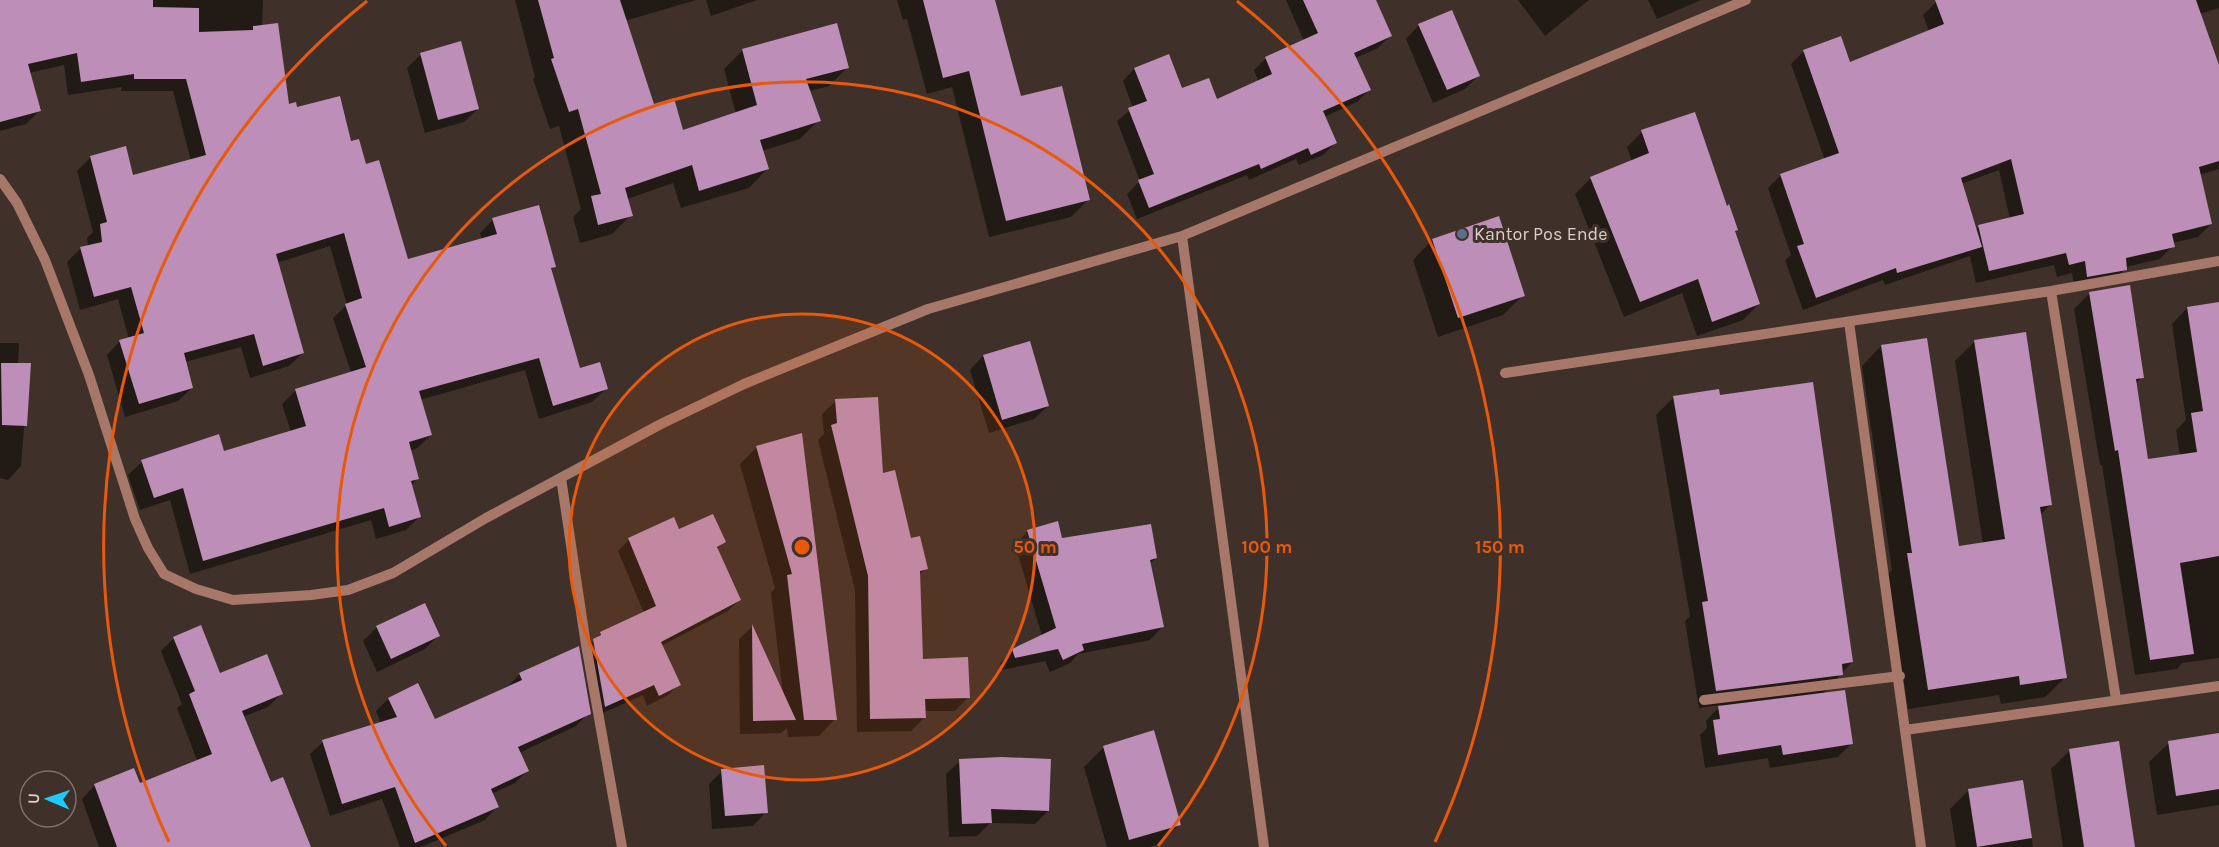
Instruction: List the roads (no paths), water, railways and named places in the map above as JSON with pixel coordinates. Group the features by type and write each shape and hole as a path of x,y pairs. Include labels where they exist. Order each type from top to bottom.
{"street":[{"path":"0,179 17,203 45,260 89,375 135,519 148,548 164,574 196,589 233,600 348,590 393,573 486,518 661,424 744,384 928,309 1182,236 1746,0"},
{"path":"1182,236 1264,847"},
{"path":"1505,373 2051,291 2219,261"},
{"path":"2051,291 2116,699"},
{"path":"1849,322 1900,676 1921,847"},
{"path":"561,478 622,847"},
{"path":"1704,700 1900,676"},
{"path":"1905,729 2219,686"}],"place":[{"name":"Kantor Pos Ende","path":"1462,234"}]}
